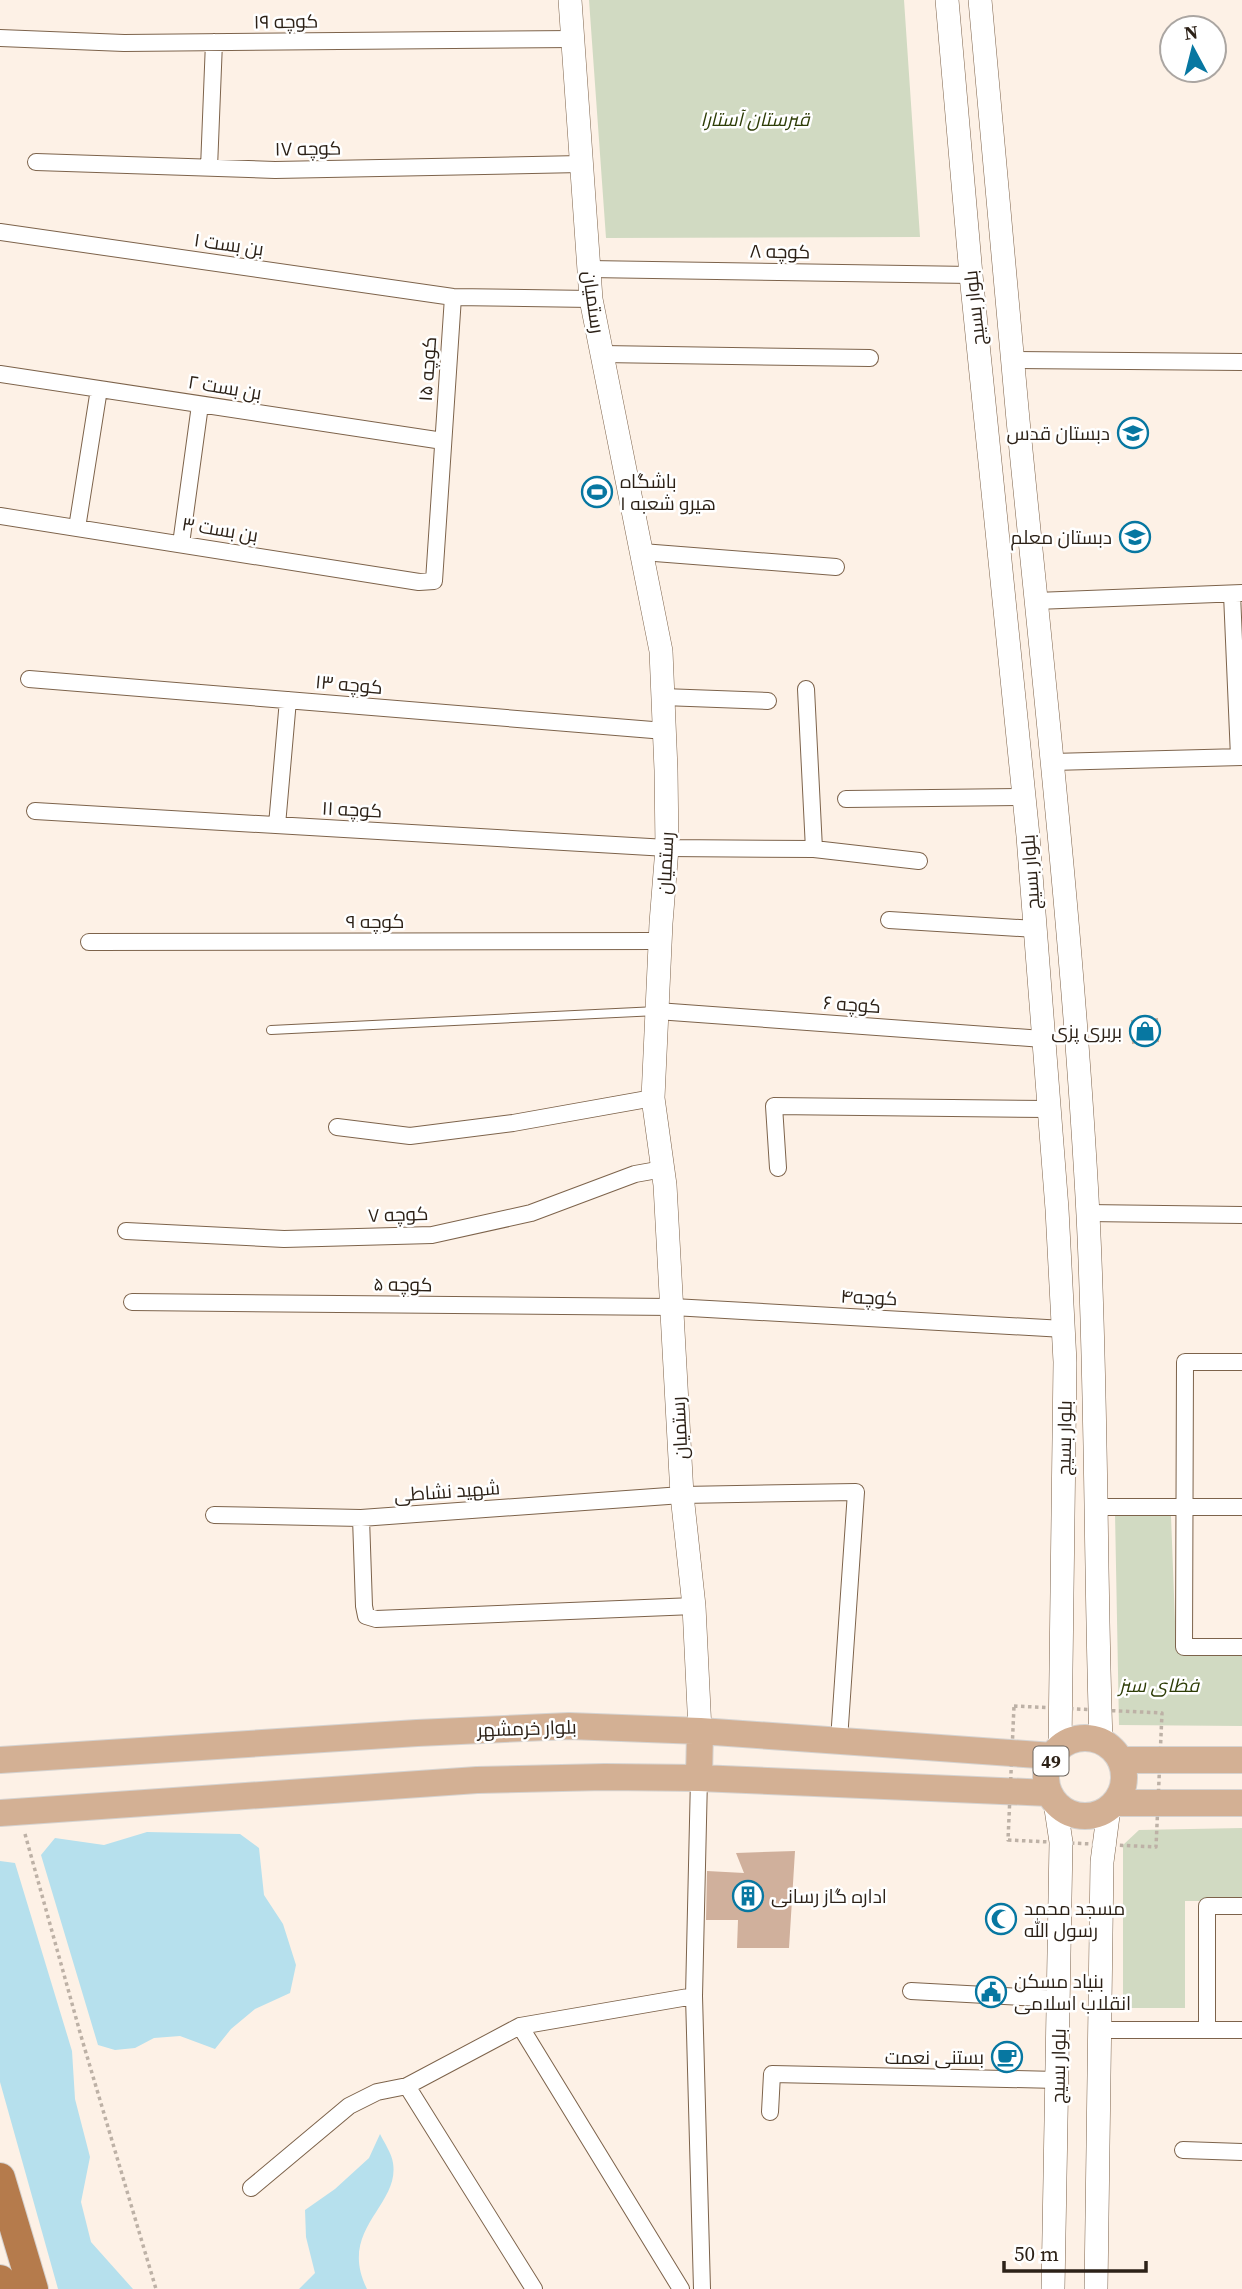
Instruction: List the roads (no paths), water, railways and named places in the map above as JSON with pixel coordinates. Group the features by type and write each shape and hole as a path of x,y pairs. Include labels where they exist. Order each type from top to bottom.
{"highway":[{"path":"0,2178 33,2289"},
{"path":"0,2280 3,2289"}],"main road":[{"name":"رستمیان","path":"570,0 591,299 661,651 667,848 653,1098 663,1168 682,1495 694,1606 700,1731"},
{"name":"بلوار بسیج","path":"947,0 971,275 1024,797 1057,1209 1064,1329 1062,1708 1057,1751"},
{"name":"بلوار بسیج","path":"980,0 1052,762 1076,1048 1094,1359 1101,1741"},
{"path":"1004,603 1036,601"},
{"path":"1057,1209 1087,1213"},
{"name":"بلوار خرمشهر","path":"0,1760 417,1733 555,1727 700,1731 1012,1752 1057,1751"},
{"path":"699,1778 700,1731"},
{"name":"49","path":"1101,1741 1080,1739 1057,1751 1048,1767 1046,1780 1052,1797 1064,1810 1075,1815 1099,1814 1112,1806"},
{"path":"1096,2289 1102,1861 1112,1806 1121,1794 1124,1783 1121,1760 1101,1741"},
{"path":"1121,1760 1242,1759"},
{"path":"10,1812 477,1780 605,1777 699,1778 1010,1791 1052,1797"},
{"name":"بلوار بسیج","path":"1052,1797 1061,1842 1054,2289"},
{"path":"1112,1806 1242,1803"}],"street":[{"name":"کوچه ۱۹","path":"0,38 124,43 573,39"},
{"path":"209,168 214,42"},
{"name":"کوچه ۱۷","path":"36,162 275,170 581,164"},
{"name":"بن بست ۱","path":"0,232 453,297"},
{"name":"کوچه ۸","path":"589,269 971,275"},
{"path":"453,297 591,299"},
{"name":"کوچه ۱۵","path":"434,581 453,297"},
{"path":"602,354 870,358"},
{"path":"1012,360 1242,362"},
{"name":"بن بست ۲","path":"0,374 443,441"},
{"path":"78,528 99,389"},
{"path":"181,544 200,405"},
{"name":"بن بست ۳","path":"0,516 406,580 434,581"},
{"path":"642,552 836,567"},
{"path":"1036,601 1237,594 1240,757 1052,762"},
{"name":"کوچه ۱۳","path":"29,679 665,731"},
{"path":"806,689 814,849"},
{"path":"663,697 768,701"},
{"path":"277,825 288,700"},
{"path":"846,799 1024,797"},
{"name":"کوچه ۱۱","path":"35,811 667,848 814,849 919,861"},
{"path":"889,920 1035,929"},
{"name":"کوچه ۹","path":"89,942 660,941"},
{"name":"کوچه ۶","path":"657,1011 1043,1039"},
{"path":"338,1127 410,1136 513,1123 653,1098"},
{"path":"778,1168 774,1106 1049,1108"},
{"name":"کوچه ۷","path":"126,1231 285,1239 432,1235 530,1213 635,1174 663,1168"},
{"path":"1087,1213 1242,1214"},
{"name":"کوچه ۵","path":"132,1303 673,1307"},
{"name":"کوچه۴","path":"673,1307 1064,1329"},
{"path":"1242,1362 1185,1362 1184,1507 1184,1647 1242,1647"},
{"name":"شهید نشاطی","path":"214,1515 361,1518 682,1495 856,1492 839,1741"},
{"path":"1097,1507 1242,1507"},
{"path":"361,1518 364,1606 366,1616 376,1619 694,1606"},
{"path":"699,1778 694,1996 702,2289"},
{"path":"1207,2030 1207,1906 1242,1906"},
{"path":"911,1991 1060,1999"},
{"path":"251,2188 349,2106 377,2092 407,2086 520,2026 694,1996"},
{"path":"520,2026 681,2289"},
{"path":"1100,2030 1242,2030"},
{"path":"770,2112 772,2074 1058,2080"},
{"path":"407,2086 534,2289"},
{"path":"1184,2150 1242,2151"}],"lane":[{"path":"271,1030 657,1011"}],"water":[{"path":"147,1832 240,1834 259,1848 264,1895 283,1924 296,1965 290,1993 255,2009 231,2029 215,2049 180,2036 154,2038 135,2048 115,2050 98,2045 41,1855 55,1838 104,1845"},
{"path":"0,1861 15,1863 72,2051 75,2099 90,2157 81,2202 91,2242 133,2289 58,2289 0,2082"},
{"path":"380,2134 390,2152 393,2178 364,2234 359,2250 360,2268 367,2289 299,2289 315,2273 306,2237 305,2210 335,2189 369,2158"}],"place":[{"name":"دبستان قدس","path":"1133,433"},
{"name":"باشگاه هیرو شعبه ۱","path":"597,492"},
{"name":"دبستان معلم","path":"1135,537"},
{"name":"بربری پزی","path":"1145,1031"},
{"name":"اداره گاز رسانی","path":"748,1896"},
{"name":"مسجد محمد رسول الله","path":"1001,1919"},
{"name":"بنیاد مسکن انقلاب اسلامی","path":"991,1992"},
{"name":"بستنی نعمت","path":"1007,2057"}],"park label":[{"name":"قبرستان آستارا","path":"755,119"},
{"name":"فظای سبز","path":"1159,1685"}]}
